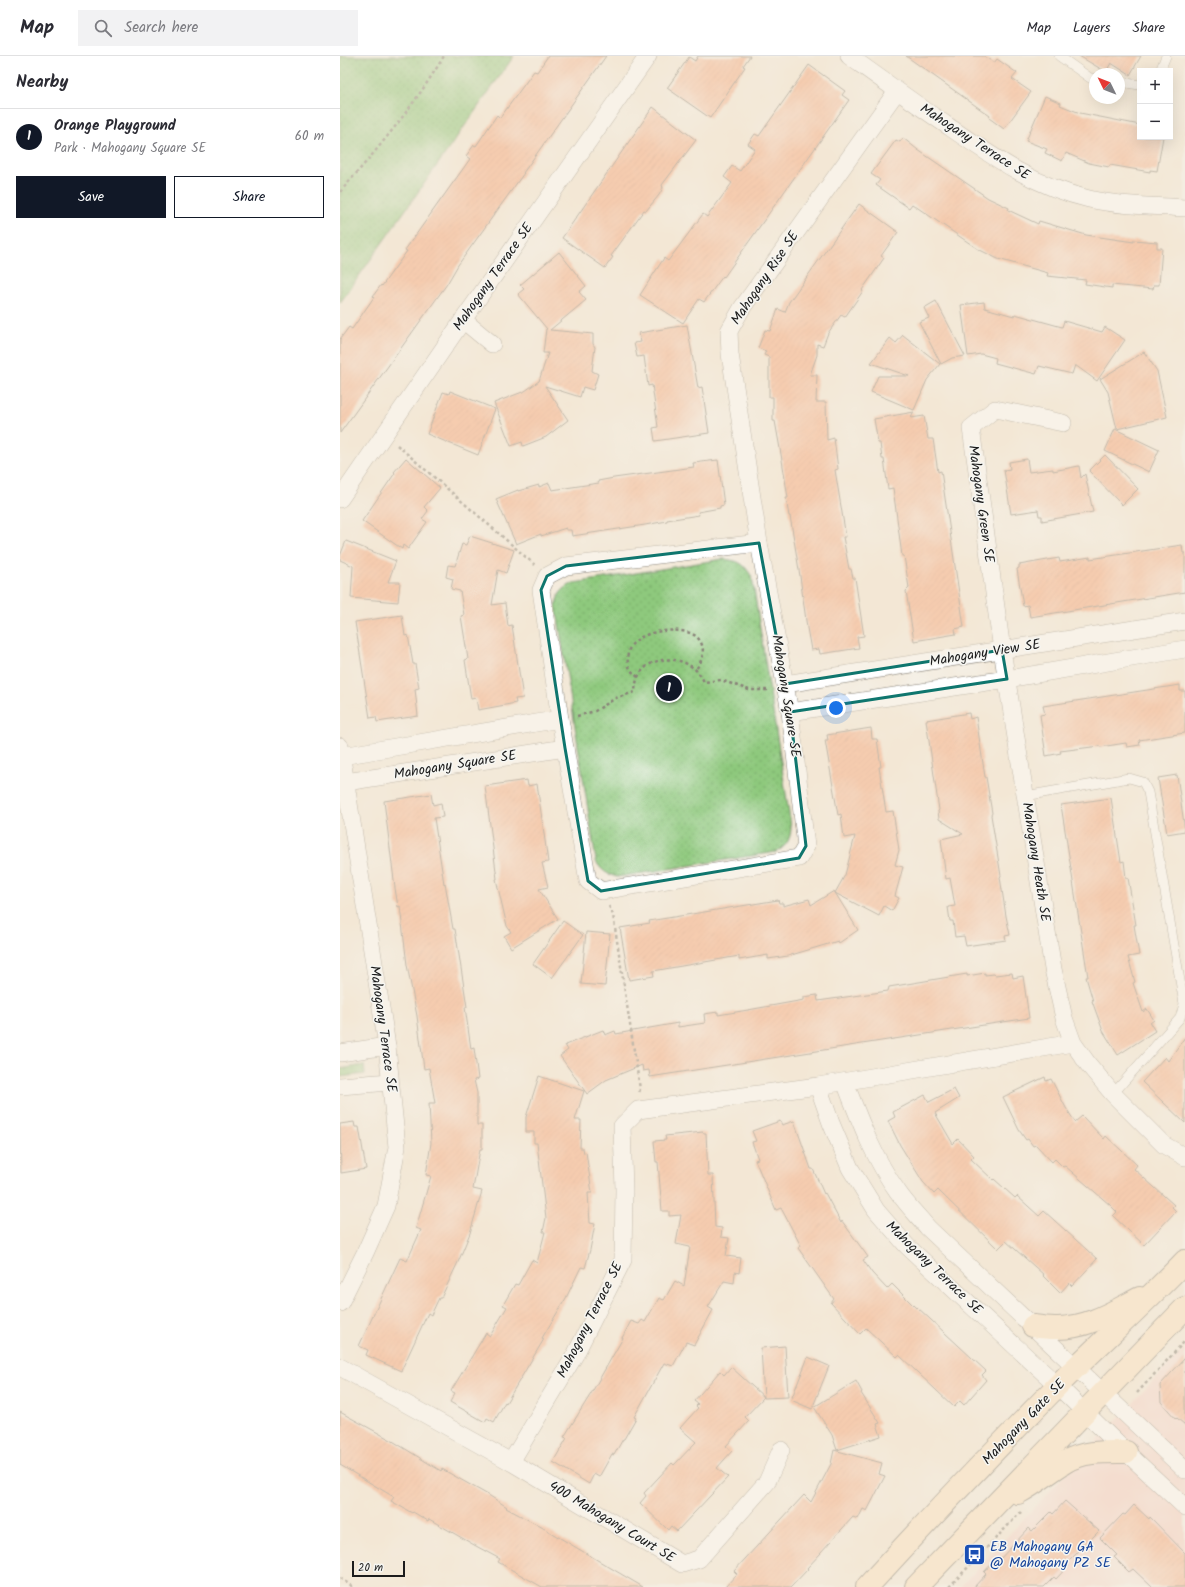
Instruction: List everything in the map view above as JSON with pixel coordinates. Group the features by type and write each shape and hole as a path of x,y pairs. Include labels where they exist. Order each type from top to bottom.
{"street":[{"name":"Mahogany Terrace SE","path":"340,499 648,56"},
{"name":"Mahogany Terrace SE","path":"848,56 1006,166 1045,185 1090,199 1112,203 1185,208"},
{"name":"Mahogany Rise SE","path":"759,543 730,354 729,331 742,308 898,91"},
{"path":"463,320 492,344"},
{"name":"Mahogany Green SE","path":"1007,679 971,428 995,409 1063,422"},
{"path":"601,891 588,881 565,748 541,590 547,576 566,566 759,543"},
{"name":"Mahogany Square SE","path":"601,891 799,858 806,846 790,712 759,543"},
{"name":"Mahogany View SE","path":"785,684 1185,621"},
{"name":"Mahogany View SE","path":"790,712 1007,679 1185,649"},
{"name":"Mahogany Heath SE","path":"1007,679 1053,969 1064,1018 1073,1043 1113,1094 1164,1145 1185,1157"},
{"name":"Mahogany Square SE","path":"341,751 560,718"},
{"name":"Mahogany Square SE","path":"346,782 565,748"},
{"name":"Mahogany Terrace SE","path":"340,1303 386,1206 397,1147 387,1046 347,834 346,782 341,751"},
{"path":"638,1110 845,1082 1073,1043"},
{"path":"340,1053 387,1046"},
{"path":"340,1086 390,1082"},
{"name":"Mahogany Terrace SE","path":"845,1082 856,1111 876,1155 898,1192 928,1228 1185,1470"},
{"name":"Mahogany Terrace SE","path":"818,1086 831,1123 850,1168 876,1210 907,1246 1058,1386 1185,1508"},
{"name":"Mahogany Terrace SE","path":"511,1462 575,1355 623,1260 624,1190 622,1126 638,1110"},
{"path":"907,1246 928,1228"},
{"name":"Mahogany Gate SE","path":"867,1587 1058,1386 1159,1289 1185,1261"},
{"path":"1033,1326 1055,1328 1080,1326 1097,1320 1159,1289"},
{"path":"916,1587 1185,1308"},
{"path":"340,1367 511,1462"},
{"name":"400 Mahogany Court SE","path":"511,1462 682,1564 699,1559 767,1482 780,1450"},
{"path":"998,1503 1031,1487 1067,1461 1088,1454 1102,1452 1126,1452"}],"lane":[{"path":"1059,56 1089,77"},
{"path":"1161,68 1166,56"},
{"path":"1125,83 1137,85"},
{"path":"1025,796 1129,778 1143,782 1148,792 1184,1004 1180,1018 1113,1094"}],"path":[{"path":"340,192 404,117 428,83 444,56"},
{"path":"384,434 547,576"},
{"path":"638,677 628,666 628,651 631,644 637,639 652,633 682,632 694,635 702,644 704,650 703,657 696,669"},
{"path":"576,709 577,716 595,712 616,698 635,692 638,677 642,671 655,662 671,659 689,663 701,675 704,682 717,680 726,681 740,688 760,690 767,690 766,683"},
{"path":"601,891 613,915 640,1089 638,1110"},
{"path":"1137,1393 1185,1341"},
{"path":"949,1587 1022,1512"},
{"path":"340,1578 353,1587"}],"highlighted area":[{"path":"759,543 785,684 1002,650 1007,679 790,712 806,846 799,858 601,891 588,881 565,748 541,590 547,576 566,566"}],"shaded area":[{"path":"1185,1348 1185,1587 960,1587 1154,1380"}],"green space":[{"path":"340,56 514,56 340,303"},
{"path":"723,559 737,562 746,569 752,577 791,826 788,842 776,852 617,877 613,876 604,871 596,861 556,605 558,597 564,589 574,583"},
{"path":"364,1065 365,1074 340,1077 340,1069"}],"building":[{"path":"548,56 606,56 458,265 447,284 340,433 340,339 349,327 352,329 374,297 373,296 407,251 405,250 470,159 466,156 474,145 476,146 497,115 500,118 534,71 537,72"},
{"path":"698,56 750,56 743,66 745,67 710,118 667,88 689,57 695,61"},
{"path":"906,56 984,56 994,63 997,59 1017,73 1012,79 1031,92 1004,129 989,118 990,116"},
{"path":"1079,56 1141,56 1130,75 1125,72 1125,68 1119,68 1111,63 1108,68 1099,68"},
{"path":"809,65 845,91 842,95 849,100 724,277 723,276 704,302 699,299 683,323 640,295 664,258 668,261 703,214 707,217 732,183 724,177 732,166 740,171 755,149 748,144 755,134 759,136"},
{"path":"1045,96 1061,103 1060,105 1080,113 1137,124 1137,140 1162,140 1157,171 1150,170 1150,172 1089,163 1066,153 1062,161 1045,153 1047,149 1026,141"},
{"path":"653,107 696,140 662,185 663,188 659,195 646,211 644,210 611,256 613,257 605,268 562,238"},
{"path":"903,138 988,198 1009,208 1008,210 1038,224 1039,221 1086,235 1134,242 1134,240 1157,242 1157,248 1162,248 1159,285 1154,285 1153,289 1112,285 1112,288 1085,284 1086,280 1047,276 1048,273 998,259 978,249 912,204 909,208 876,185 880,180 871,174 896,140 900,142"},
{"path":"859,204 898,232 881,256 884,258 845,317 841,315 828,333 823,346 817,344 817,355 810,375 817,375 816,402 826,402 827,440 834,438 838,469 835,470 846,537 843,537 849,569 851,569 853,578 855,578 864,636 857,637 859,648 820,654 819,649 811,650 807,628 800,576 786,498 788,498 782,460 775,421 773,421 773,397 769,397 769,357 764,355 766,351 758,348 765,330 770,331 778,309 785,312 789,302"},
{"path":"559,252 586,286 579,292 586,300 550,330 593,334 593,344 595,347 592,371 598,374 593,390 583,387 580,397 545,386 568,420 546,437 523,446 522,442 511,446 494,403 525,391 539,381 548,353 543,353 547,329 518,294 524,289 520,285"},
{"path":"936,301 965,356 952,358 941,364 919,322 929,318 924,308"},
{"path":"984,302 985,308 1014,316 1015,314 1062,327 1064,321 1102,332 1105,327 1125,340 1097,381 1075,365 1072,374 1039,366 1036,374 995,363 996,358 981,354 968,356 961,305"},
{"path":"687,325 698,388 702,387 709,433 655,441 653,428 658,427 652,385 648,386 644,356 637,357 634,343 641,342 639,333"},
{"path":"903,335 940,364 927,380 914,410 871,392 878,376 909,376 871,363 890,338 896,343"},
{"path":"1144,352 1157,371 1167,417 1117,429 1108,392 1100,379"},
{"path":"450,391 495,409 478,455 427,434 443,392 449,394"},
{"path":"914,412 911,418 924,416 928,439 933,439 938,472 941,471 964,627 955,629 956,634 914,641 906,591 909,588 904,556 902,556 893,488 888,489 884,459 882,459 880,443 878,443 874,419"},
{"path":"1115,429 1159,450 1149,472 1105,451"},
{"path":"1105,455 1138,489 1122,505 1089,471"},
{"path":"406,458 440,488 424,507 428,511 422,519 427,522 408,549 403,545 402,549 362,521 395,473 394,472"},
{"path":"1027,459 1029,472 1053,469 1053,471 1079,466 1081,478 1085,474 1093,512 1042,521 1042,516 1039,516 1038,510 1011,514 1004,470 1010,469 1009,462"},
{"path":"718,460 724,505 720,506 720,508 698,512 699,515 645,525 572,536 571,530 566,530 566,528 541,536 541,534 516,544 496,499 518,490 539,485 539,487 549,483 552,490 599,483 598,481 614,478 694,467 693,463"},
{"path":"470,536 514,550 506,573 498,570 492,605 505,603 508,626 512,625 523,698 515,699 516,703 478,710 476,698 471,699 465,660 468,659 461,616 464,615 460,591 451,589 453,579 446,577 448,565 455,566 462,544 466,545"},
{"path":"346,541 396,561 388,582 400,582 398,602 351,598 353,566 340,560 340,556"},
{"path":"1182,545 1183,553 1185,553 1185,592 1030,617 1028,605 1023,606 1017,569 1019,568 1019,565 1059,558 1060,562 1090,557 1090,559"},
{"path":"402,615 405,636 408,635 419,688 415,689 418,716 377,722 376,717 370,718 355,622"},
{"path":"1180,685 1180,691 1185,691 1185,733 1139,740 1140,745 1127,747 1126,743 1100,746 1060,751 1061,753 1046,756 1040,715 1045,714 1043,706"},
{"path":"969,713 970,719 976,717 1010,935 1005,936 1006,940 966,946 964,936 955,937 953,921 950,921 948,907 955,906 950,878 946,879 941,839 963,834 939,819 926,720"},
{"path":"871,728 872,739 877,739 881,767 879,767 886,812 893,811 899,850 895,865 903,867 895,896 899,898 892,911 884,906 879,916 835,893 845,875 855,836 844,838 841,814 838,815 825,740 828,740 827,735"},
{"path":"1177,775 1185,831 1167,834 1158,778"},
{"path":"527,780 528,786 537,784 548,862 542,863 548,887 539,889 558,919 511,948 504,936 511,932 507,926 496,879 485,786"},
{"path":"431,794 433,805 441,803 443,817 434,818 444,884 445,883 453,929 455,929 467,1007 465,1007 471,1049 474,1048 478,1079 474,1080 477,1093 477,1125 482,1125 482,1149 480,1149 473,1189 482,1191 470,1233 459,1260 441,1298 439,1298 431,1315 428,1313 401,1371 366,1355 368,1350 359,1346 400,1258 407,1261 421,1230 416,1228 431,1176 426,1175 431,1143 429,1103 435,1103 429,1068 424,1069 417,1016 407,965 400,906 398,907 395,888 384,801"},
{"path":"1111,798 1121,862 1124,861 1136,925 1134,925 1139,955 1128,957 1135,982 1133,983 1143,1012 1147,1009 1154,1020 1150,1023 1155,1031 1118,1055 1103,1031 1092,1001 1086,977 1088,977 1061,805"},
{"path":"834,891 858,930 839,943 838,941 788,956 768,959 768,955 739,960 739,956 653,971 654,976 629,980 620,928 650,923 649,921 778,900 779,903 783,903 783,906 809,899 811,905"},
{"path":"563,921 583,935 552,978 533,964"},
{"path":"586,932 610,934 605,986 581,984"},
{"path":"985,973 985,975 995,975 1012,973 1013,978 1023,976 1029,1018 650,1077 649,1070 643,1071 642,1065 606,1080 587,1094 560,1056 568,1050 565,1045 603,1030 605,1035 615,1031 616,1034 678,1023 678,1027 705,1023 704,1014 718,1012 718,1015 748,1010 804,1000 804,997 817,995 818,1001 888,991 889,987 967,974 967,976"},
{"path":"1185,1037 1185,1123 1142,1082 1165,1057 1168,1061"},
{"path":"539,1076 584,1091 575,1120 581,1120 580,1148 583,1148 584,1153 586,1152 592,1193 588,1193 590,1223 595,1224 585,1268 581,1267 566,1298 542,1338 544,1339 494,1422 487,1418 485,1422 450,1402 455,1393 451,1391 486,1333 490,1336 507,1307 503,1305 515,1284 518,1285 532,1260 537,1263 545,1232 543,1232 546,1218 537,1143 534,1143 534,1132 526,1132 526,1117"},
{"path":"1045,1077 1046,1081 1051,1079 1075,1122 1082,1116 1104,1139 1106,1136 1137,1165 1134,1169 1174,1205 1172,1207 1176,1211 1144,1245 1113,1216 1117,1212 1110,1205 1065,1166 1063,1167 1055,1159 1052,1162 1036,1145 1033,1146 1028,1139 1026,1140 1019,1130 1003,1097"},
{"path":"954,1089 959,1098 935,1113 953,1144 958,1139 974,1156 971,1159 993,1180 994,1179 1015,1198 1017,1196 1039,1216 1044,1211 1097,1259 1072,1286 1069,1283 1060,1293 1043,1276 1044,1275 1006,1241 998,1249 938,1190 934,1194 923,1182 900,1145 888,1121 895,1117 893,1112 925,1095 929,1102"},
{"path":"780,1121 782,1125 794,1121 811,1169 813,1169 824,1194 825,1193 841,1223 842,1221 868,1257 863,1260 872,1273 887,1289 892,1284 916,1308 917,1307 986,1371 982,1375 986,1380 964,1405 960,1401 954,1407 899,1355 897,1357 866,1328 860,1334 831,1303 834,1299 798,1248 801,1246 781,1208 776,1210 755,1160 758,1159 752,1142 756,1141 752,1131"},
{"path":"354,1122 355,1127 359,1127 366,1169 341,1173 340,1124"},
{"path":"703,1132 706,1133 708,1175 713,1175 715,1227 722,1228 721,1237 729,1238 726,1256 741,1258 739,1273 735,1272 734,1283 724,1281 708,1307 713,1310 694,1345 686,1342 673,1366 664,1363 634,1417 636,1418 624,1439 614,1455 612,1454 599,1477 594,1474 589,1484 553,1462 567,1438 564,1437 592,1392 631,1321 639,1324 642,1320 645,1322 659,1298 664,1300 675,1281 684,1286 690,1247 676,1244 681,1215 669,1216 669,1211 662,1211 658,1162 656,1162 654,1141 666,1140 665,1136"},
{"path":"785,1346 788,1397 764,1398 761,1348"},
{"path":"808,1357 829,1366 812,1409 791,1400"},
{"path":"1185,1358 1185,1425 1177,1418 1176,1419 1161,1402 1160,1385"},
{"path":"731,1367 764,1397 745,1417 749,1421 726,1446 732,1451 717,1468 728,1477 677,1531 671,1526 668,1530 640,1503 646,1496 644,1493 672,1463 674,1465 696,1442 680,1428 698,1408 696,1406 698,1404 694,1401 720,1371 724,1375"},
{"path":"856,1381 862,1392 861,1393 880,1423 877,1424 881,1436 837,1450 832,1435 814,1407"},
{"path":"340,1412 391,1440 441,1471 442,1469 490,1496 507,1507 506,1508 538,1525 643,1587 542,1587 498,1562 500,1559 429,1519 428,1521 391,1501 394,1497 340,1465"},
{"path":"834,1450 882,1463 879,1474 885,1476 867,1511 863,1509 858,1519 853,1517 791,1587 725,1587 737,1574 734,1571 804,1495 811,1502 831,1464"},
{"path":"1065,1501 1099,1531 1067,1563 1069,1565 1056,1579 1054,1577 1044,1587 974,1587 986,1574 984,1572 996,1559 998,1561 1029,1528 1032,1531 1051,1512 1053,1514"},
{"path":"1134,1505 1149,1519 1150,1517 1185,1553 1185,1587 1152,1587 1133,1569 1129,1572 1114,1557 1117,1555 1100,1538 1123,1514 1125,1515"}],"place":[{"name":"Orange Playground","path":"669,688"},
{"name":"EB Mahogany GA @ Mahogany PZ SE","path":"975,1555"}]}
